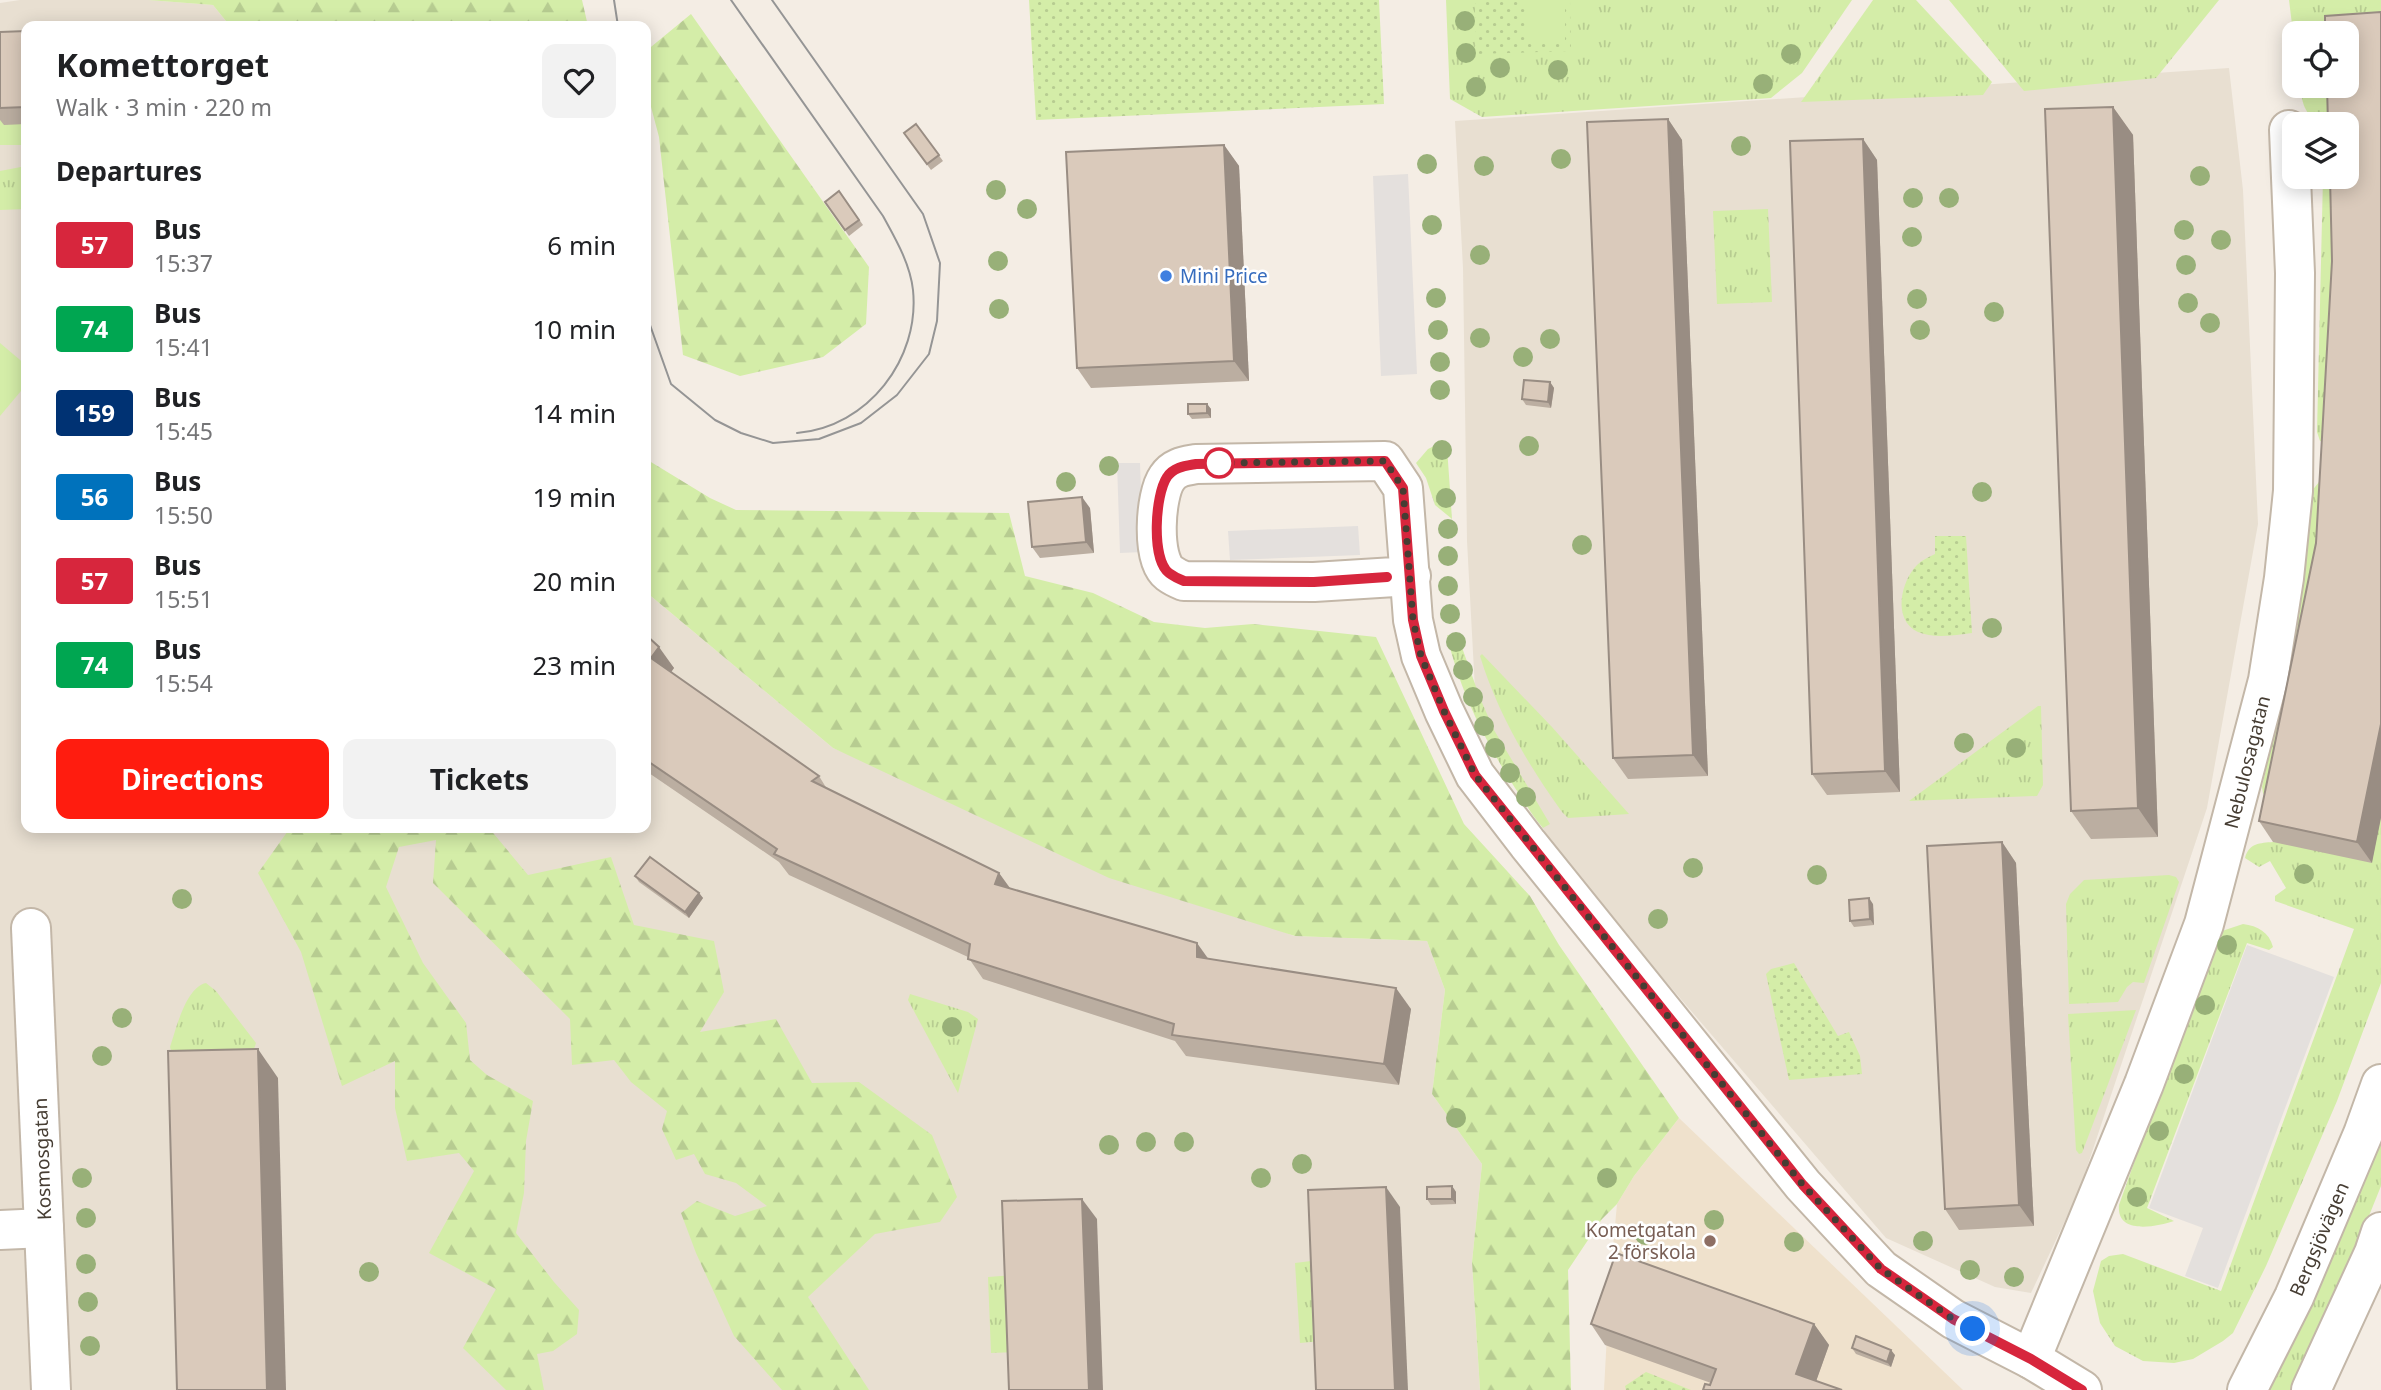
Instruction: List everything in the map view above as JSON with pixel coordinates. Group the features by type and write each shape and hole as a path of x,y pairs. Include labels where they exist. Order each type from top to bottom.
{"street":[{"name":"Nebulosagatan","path":"2031,1359 2134,1110 2204,924 2252,811 2284,578 2293,491 2310,461 2295,274 2292,189"},
{"path":"1411,576 1314,582 1184,581 1167,572 1157,552 1159,496 1167,477 1178,467 1196,464 1385,461 1403,488 1411,576 1413,620 1421,656 1475,775 1536,855 1803,1185 1881,1269 1953,1319 2031,1359 2082,1390"},
{"name":"Kosmosgatan","path":"31,928 51,1390"},
{"name":"Bergsjövägen","path":"2247,1390 2294,1297 2363,1134 2381,1084"},
{"path":"0,1230 44,1228"},
{"path":"2311,1390 2381,1232"}],"shaded area":[{"path":"20,0 148,0 213,5 226,21 21,21 21,833 651,833 651,596 833,748 1294,936 1427,941 1445,990 1432,1094 1482,1164 1472,1262 1480,1390 0,1390 0,3"},
{"path":"2229,68 2243,190 2258,524 2207,808 2079,1191 2031,1293 1995,1287 1886,1238 1559,857 1476,708 1467,541 1463,268 1455,121"},
{"path":"1408,174 1417,374 1381,376 1373,176"},
{"path":"1117,463 1140,463 1143,552 1120,553"},
{"path":"1358,526 1360,555 1230,560 1228,531"},
{"path":"2247,945 2334,977 2218,1288 2185,1276 2203,1228 2149,1208"},
{"name":"Kometgatan 2 förskola","path":"1679,1118 1963,1390 1604,1390 1617,1204 1634,1176"}],"green space":[{"path":"148,0 582,0 587,21 226,21 213,5"},
{"path":"1029,0 1379,0 1384,104 1036,120"},
{"path":"1446,0 1852,0 1802,73 1771,98 1482,117 1450,99"},
{"path":"1475,0 1570,0 1571,51 1475,54"},
{"path":"1526,0 1565,0 1565,40 1526,40"},
{"path":"1873,0 1916,0 1992,82 1983,95 1801,102"},
{"path":"1949,0 2219,0 2156,78 2024,91"},
{"path":"2289,0 2381,0 2381,34 2359,34 2359,21 2292,21"},
{"path":"691,14 869,267 866,324 823,357 740,376 683,355 659,137 651,107 651,47"},
{"path":"0,95 21,118 21,145 0,145"},
{"path":"2303,98 2341,98 2342,112 2308,112"},
{"path":"21,167 21,209 0,210 0,171"},
{"path":"2323,189 2343,189 2326,443 2320,441 2317,432"},
{"path":"1768,209 1772,302 1717,304 1713,211"},
{"path":"0,343 21,361 21,391 0,416"},
{"path":"1442,442 1447,447 1452,519 1435,505 1426,478 1416,463 1428,449"},
{"path":"651,462 710,498 736,510 1009,513 1025,576 1093,593 1154,622 1205,628 1253,624 1376,637 1464,824 1530,896 1559,945 1679,1118 1634,1176 1617,1204 1602,1219 1568,1270 1571,1390 1480,1390 1472,1262 1482,1164 1432,1094 1445,990 1427,941 1295,936 1109,878 833,748 651,596"},
{"path":"2319,482 2335,482 2267,799 2262,787 2285,682 2311,492"},
{"path":"1935,536 1966,536 1972,633 1945,636 1924,634 1910,626 1905,619 1902,610 1903,590 1917,565 1935,554"},
{"path":"1447,635 1459,639 1494,730 1550,824 1543,828 1515,788 1483,733 1458,676"},
{"path":"1482,654 1552,727 1629,814 1568,818 1562,812 1537,776 1504,718 1487,677 1480,656"},
{"path":"2041,706 2043,785 2037,796 1909,801"},
{"path":"2381,818 2381,983 2337,1101 2266,1266 2233,1333 2223,1341 2193,1359 2174,1363 2143,1361 2115,1346 2100,1323 2093,1291 2101,1261 2109,1256 2123,1254 2221,1291 2354,929 2275,901 2275,896 2286,888 2270,861 2259,867 2245,858 2247,853 2259,844"},
{"path":"286,833 493,833 528,875 611,857 634,925 714,941 724,992 700,1032 776,1019 812,1083 859,1082 932,1135 957,1197 940,1222 875,1234 808,1297 869,1390 782,1390 734,1336 681,1213 697,1201 735,1216 767,1206 736,1183 705,1174 694,1154 676,1160 662,1129 667,1111 631,1082 614,1060 572,1065 570,1019 433,883 436,840 399,847 386,887 423,963 466,1023 470,1060 487,1075 533,1101 526,1141 524,1193 516,1233 579,1310 577,1334 553,1351 537,1354 544,1390 506,1390 463,1348 496,1289 429,1253 474,1171 459,1153 407,1161 395,1108 395,1061 342,1086 301,952 258,873"},
{"path":"2169,875 2176,877 2179,882 2144,983 2133,982 2118,1002 2069,1004 2066,904 2070,894 2084,880"},
{"path":"2243,924 2262,931 2269,937 2273,947 2269,950 2247,943 2147,1208 2174,1221 2148,1226 2130,1225 2120,1215 2119,1205 2211,947 2222,931"},
{"path":"1794,963 1838,1036 1849,1032 1860,1056 1862,1074 1789,1080 1766,974 1771,969"},
{"path":"206,983 216,991 256,1043 253,1052 172,1053 170,1047 187,1000 199,986"},
{"path":"910,994 968,1012 978,1019 958,1093 908,1000"},
{"path":"2136,1010 2082,1153 2079,1154 2076,1150 2068,1014"},
{"path":"2381,1127 2381,1186 2354,1253 2290,1390 2264,1390"},
{"path":"1319,1260 1323,1341 1300,1343 1295,1263"},
{"path":"1014,1275 1017,1352 991,1353 988,1277"},
{"path":"1646,1372 1691,1390 1626,1390 1625,1386"}],"building":[{"path":"2381,12 2381,724 2357,842 2259,821 2316,543 2332,261 2330,189 2359,189 2359,112 2328,112 2327,98 2359,98 2359,21 2325,21 2325,16"},
{"path":"21,31 21,107 0,108 0,32"},
{"path":"2113,107 2138,808 2071,811 2045,109"},
{"path":"1668,119 1693,755 1613,758 1587,122"},
{"path":"916,124 939,155 927,164 904,133"},
{"path":"1863,139 1885,771 1812,774 1790,141"},
{"path":"1224,145 1234,361 1077,368 1066,152"},
{"path":"839,191 859,220 845,230 825,202"},
{"path":"1524,380 1550,382 1548,402 1522,399"},
{"path":"1188,404 1207,404 1207,413 1188,414"},
{"path":"1082,497 1086,542 1032,547 1028,502"},
{"path":"651,640 659,647 651,658"},
{"path":"651,658 819,776 812,781 999,873 995,884 1197,943 1197,957 1396,988 1384,1064 1172,1035 1174,1024 968,959 970,944 774,854 777,849 651,763"},
{"path":"2002,842 2019,1205 1945,1209 1927,846"},
{"path":"650,857 699,893 685,912 635,876"},
{"path":"1869,898 1870,919 1850,921 1849,900"},
{"path":"258,1049 267,1390 177,1390 168,1051"},
{"path":"1452,1186 1452,1199 1427,1199 1427,1187"},
{"path":"1386,1187 1395,1390 1316,1390 1308,1190"},
{"path":"1082,1199 1089,1390 1009,1390 1002,1201"},
{"path":"1616,1253 1814,1324 1796,1374 1842,1390 1703,1390 1705,1384 1710,1385 1716,1369 1591,1324"},
{"path":"1856,1336 1891,1350 1887,1362 1852,1348"}],"tram line":[{"path":"614,0 617,21"},
{"path":"731,0 883,216 905,261 913,290 913,316 908,341 898,364 884,385 867,403 846,418 823,428 797,433"},
{"path":"651,328 671,384 715,420 741,433 773,443 819,439 861,423 897,395 929,354 937,321 940,263 923,214 772,0"}],"bus line":[{"name":"57","path":"1387,577 1314,582 1184,581 1167,572 1157,552 1159,496 1167,477 1178,467 1196,464 1385,461 1403,488 1413,620 1421,656 1475,775 1803,1185 1881,1269 1953,1319 2031,1359 2082,1390"}],"place":[{"name":"Mini Price","path":"1166,276"},
{"name":"Kometgatan 2 förskola","path":"1710,1241"}],"route":[{"path":"1219,463 1385,461 1403,488 1413,620 1421,656 1475,775 1803,1185 1881,1269 1953,1319 1973,1329"}]}
